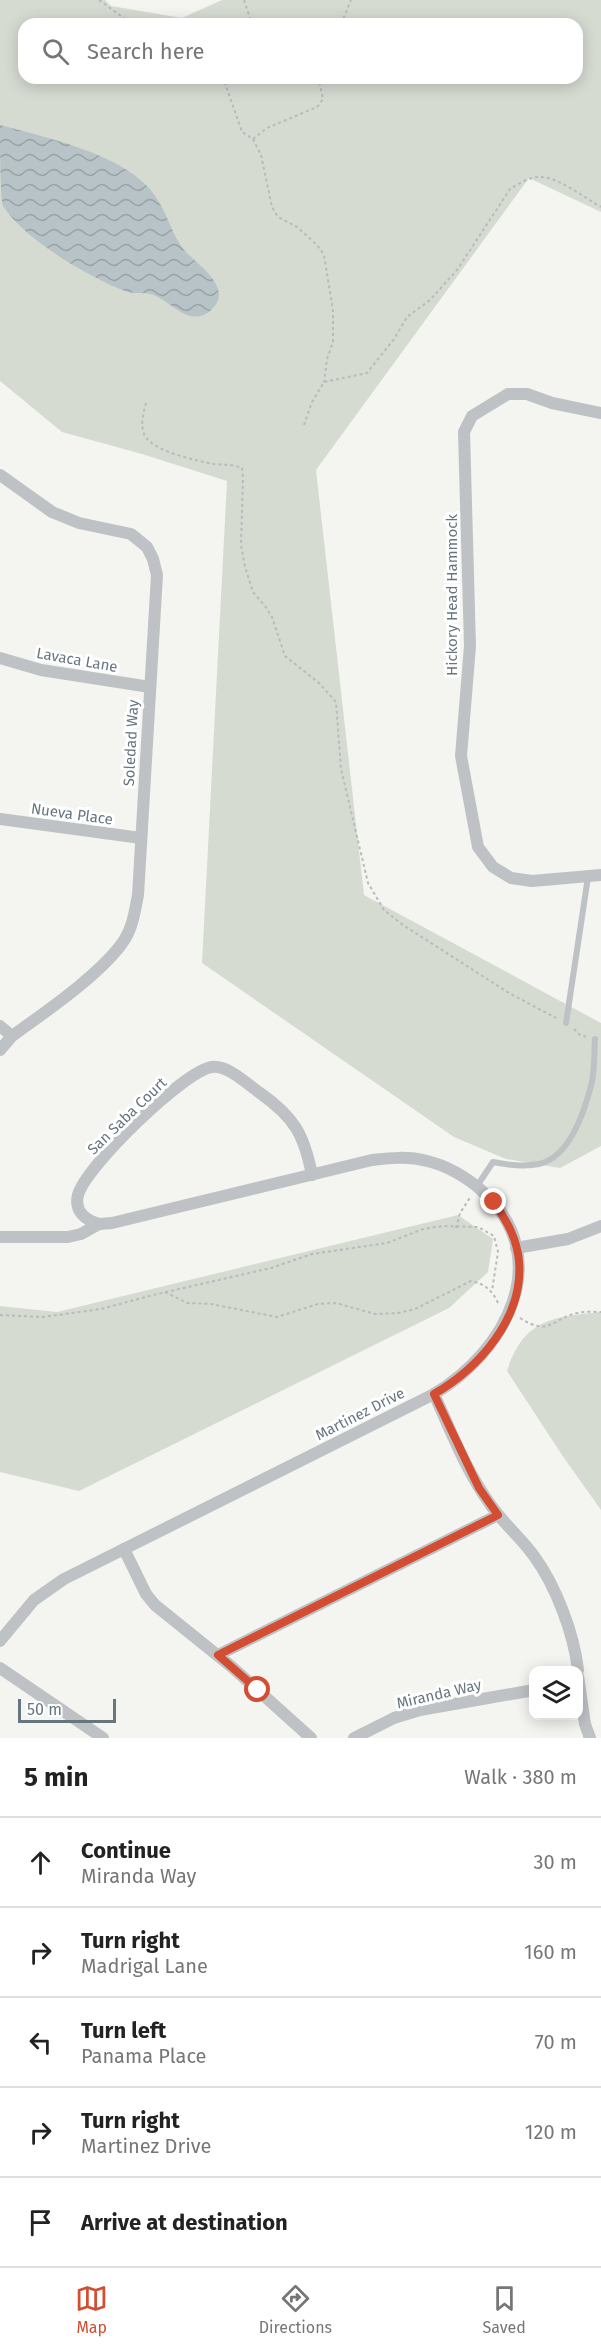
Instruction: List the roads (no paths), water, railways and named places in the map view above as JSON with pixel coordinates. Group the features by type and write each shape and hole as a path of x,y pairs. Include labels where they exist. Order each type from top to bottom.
{"street":[{"name":"Hickory Head Hammock","path":"595,875 532,881 511,878 492,867 478,847 461,756 470,646 464,432 472,416 508,394 527,394 552,404 601,413"},
{"name":"Soledad Way","path":"0,475 52,512 79,523 131,534 147,547 157,575 138,895 134,918 126,938 113,956 12,1036 0,1050"},
{"name":"Lavaca Lane","path":"0,658 41,670 150,687"},
{"name":"Nueva Place","path":"0,819 141,838"},
{"path":"0,1026 12,1036"},
{"name":"San Saba Court","path":"99,1224 88,1221 81,1214 78,1206 81,1188 90,1173 109,1150 145,1116 201,1070 212,1067 220,1067 230,1072 282,1109 303,1138 312,1175"},
{"name":"Martinez Drive","path":"0,1237 68,1238 99,1224 112,1223 372,1160 400,1157 445,1167 477,1186 494,1202 508,1222 519,1261 518,1284 502,1327 478,1359 461,1376 434,1394 64,1580 34,1600 0,1641"},
{"path":"516,1248 565,1239 601,1226"},
{"path":"434,1394 479,1488 498,1515 534,1555 550,1580 570,1637 577,1666"},
{"path":"218,1655 498,1515"},
{"path":"124,1549 146,1594 155,1605 218,1655 310,1738"},
{"path":"0,1668 39,1692 103,1738"},
{"name":"Miranda Way","path":"354,1738 394,1718 420,1710 529,1691"},
{"path":"583,1710 590,1738"}],"lane":[{"path":"566,1023 595,875"},
{"path":"477,1186 493,1162 515,1166 542,1163 565,1148 578,1128 592,1085 595,1039"}],"water":[{"path":"0,125 100,156 119,165 149,188 180,244 217,285 218,301 212,309 205,315 190,316 152,295 133,293 110,285 58,256 26,231 3,206"}]}
